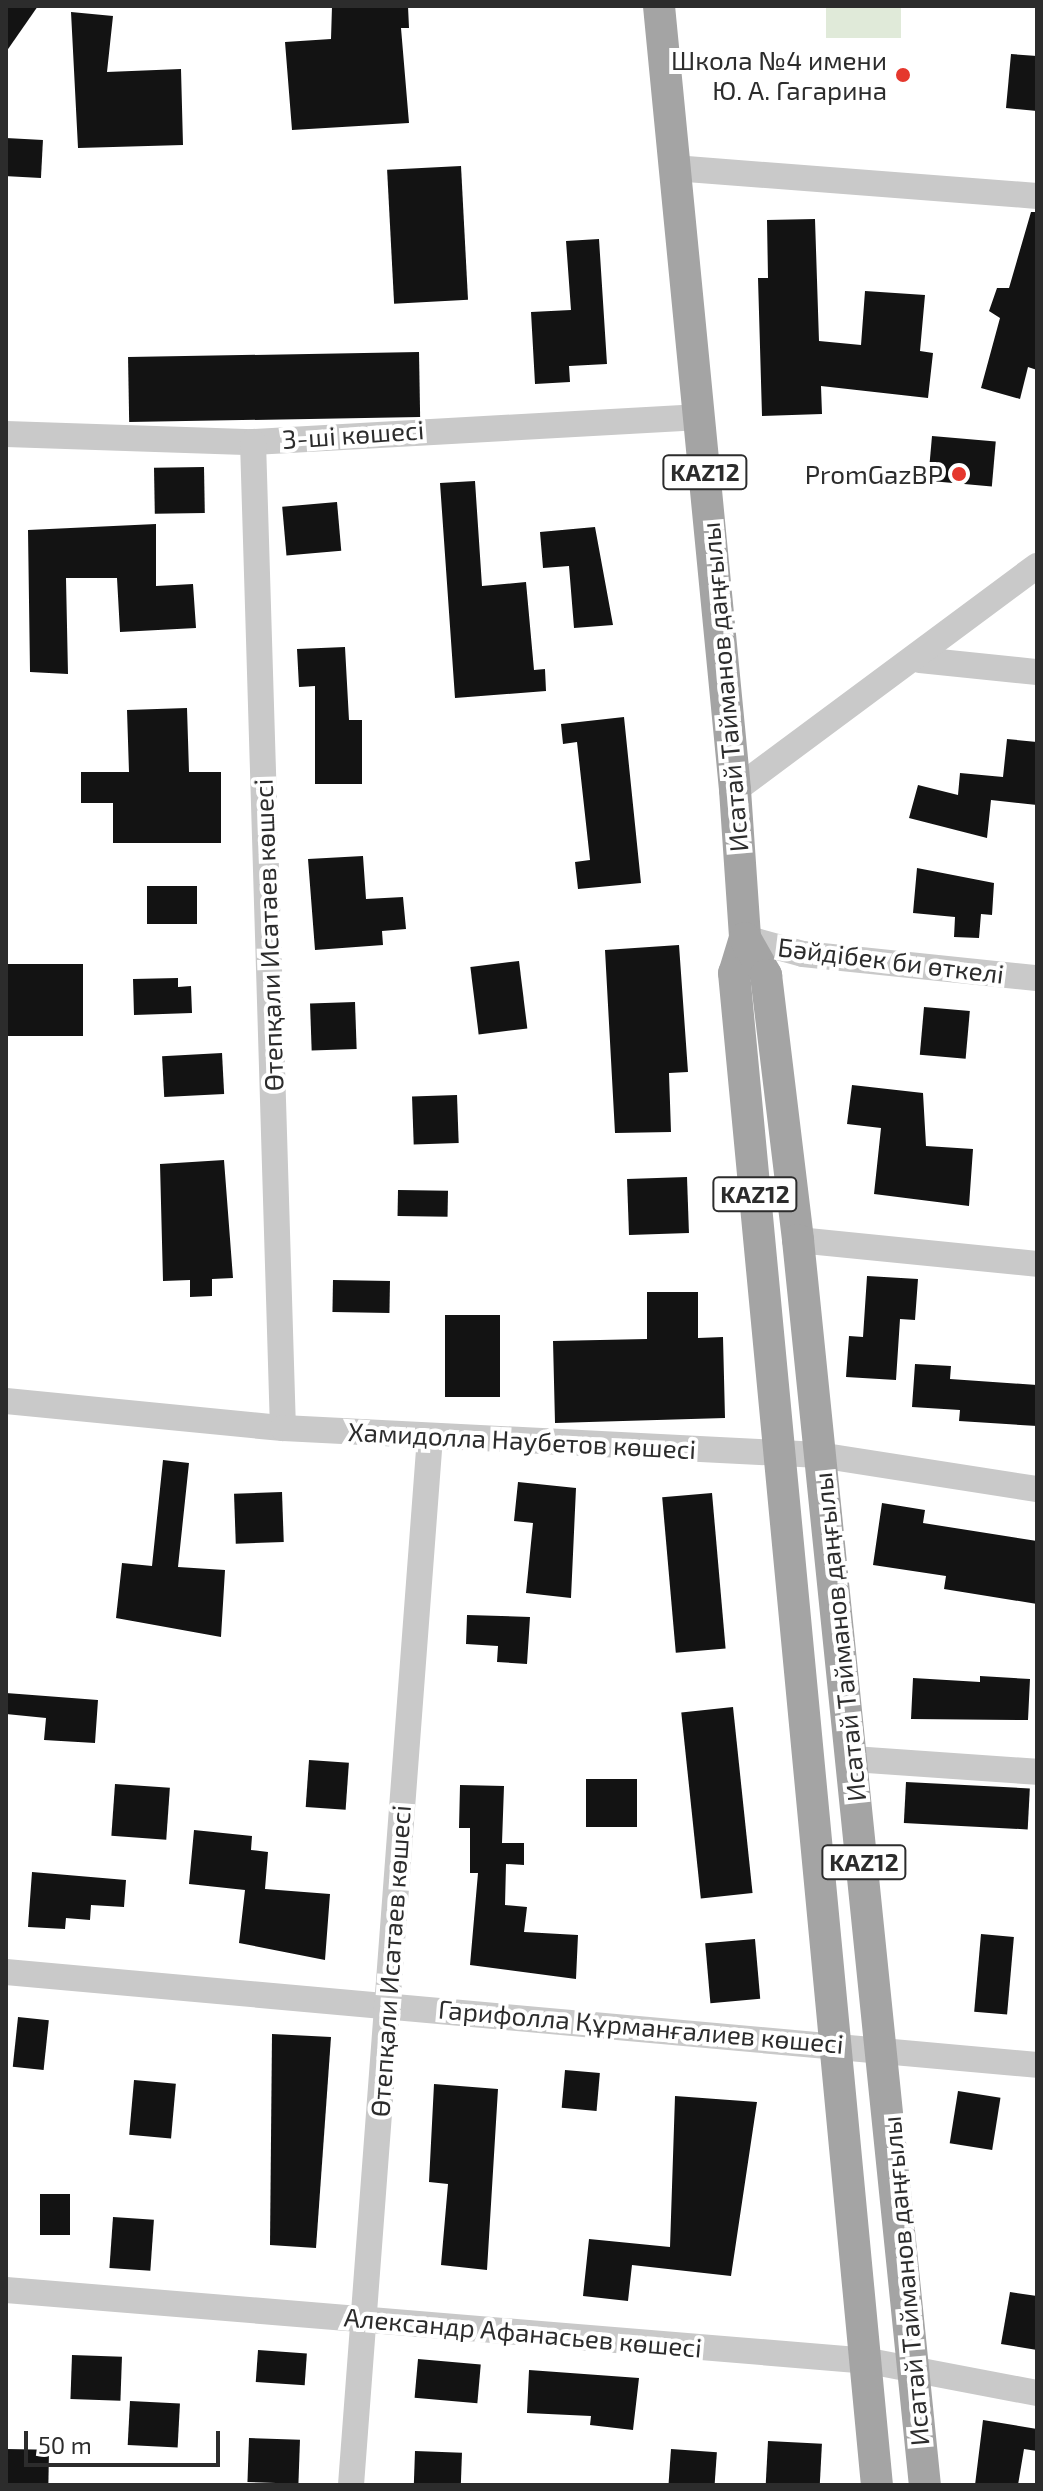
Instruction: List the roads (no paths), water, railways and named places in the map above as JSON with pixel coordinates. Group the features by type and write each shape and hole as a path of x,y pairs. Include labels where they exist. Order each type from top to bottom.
{"main road":[{"name":"Исатай Тайманов даңғылы","path":"659,6 735,790 745,938 734,973 835,2043 869,2361 877,2485"},
{"name":"Исатай Тайманов даңғылы","path":"745,938 766,975 798,1240 916,2368 925,2485"}],"street":[{"path":"674,168 1037,196"},
{"name":"3-ші көшесі","path":"6,434 253,442 700,417"},
{"name":"Өтепқали Исатаев көшесі","path":"253,442 283,1428"},
{"path":"735,790 920,660 1037,566"},
{"path":"920,660 1037,672"},
{"name":"Бәйдібек би өткелі","path":"745,938 803,954 1037,978"},
{"path":"798,1240 1037,1264"},
{"name":"Хамидолла Наубетов көшесі","path":"6,1401 283,1428 819,1455 1037,1489"},
{"name":"Өтепқали Исатаев көшесі","path":"351,2485 430,1437"},
{"path":"853,1759 1037,1772"},
{"name":"Гарифолла Құрманғалиев көшесі","path":"6,1972 835,2043 1037,2065"},
{"name":"Александр Афанасьев көшесі","path":"6,2290 869,2361 1037,2393"}],"place":[{"name":"Школа №4 имени Ю. А. Гагарина","path":"903,75"},
{"name":"PromGazBP","path":"959,474"}]}
